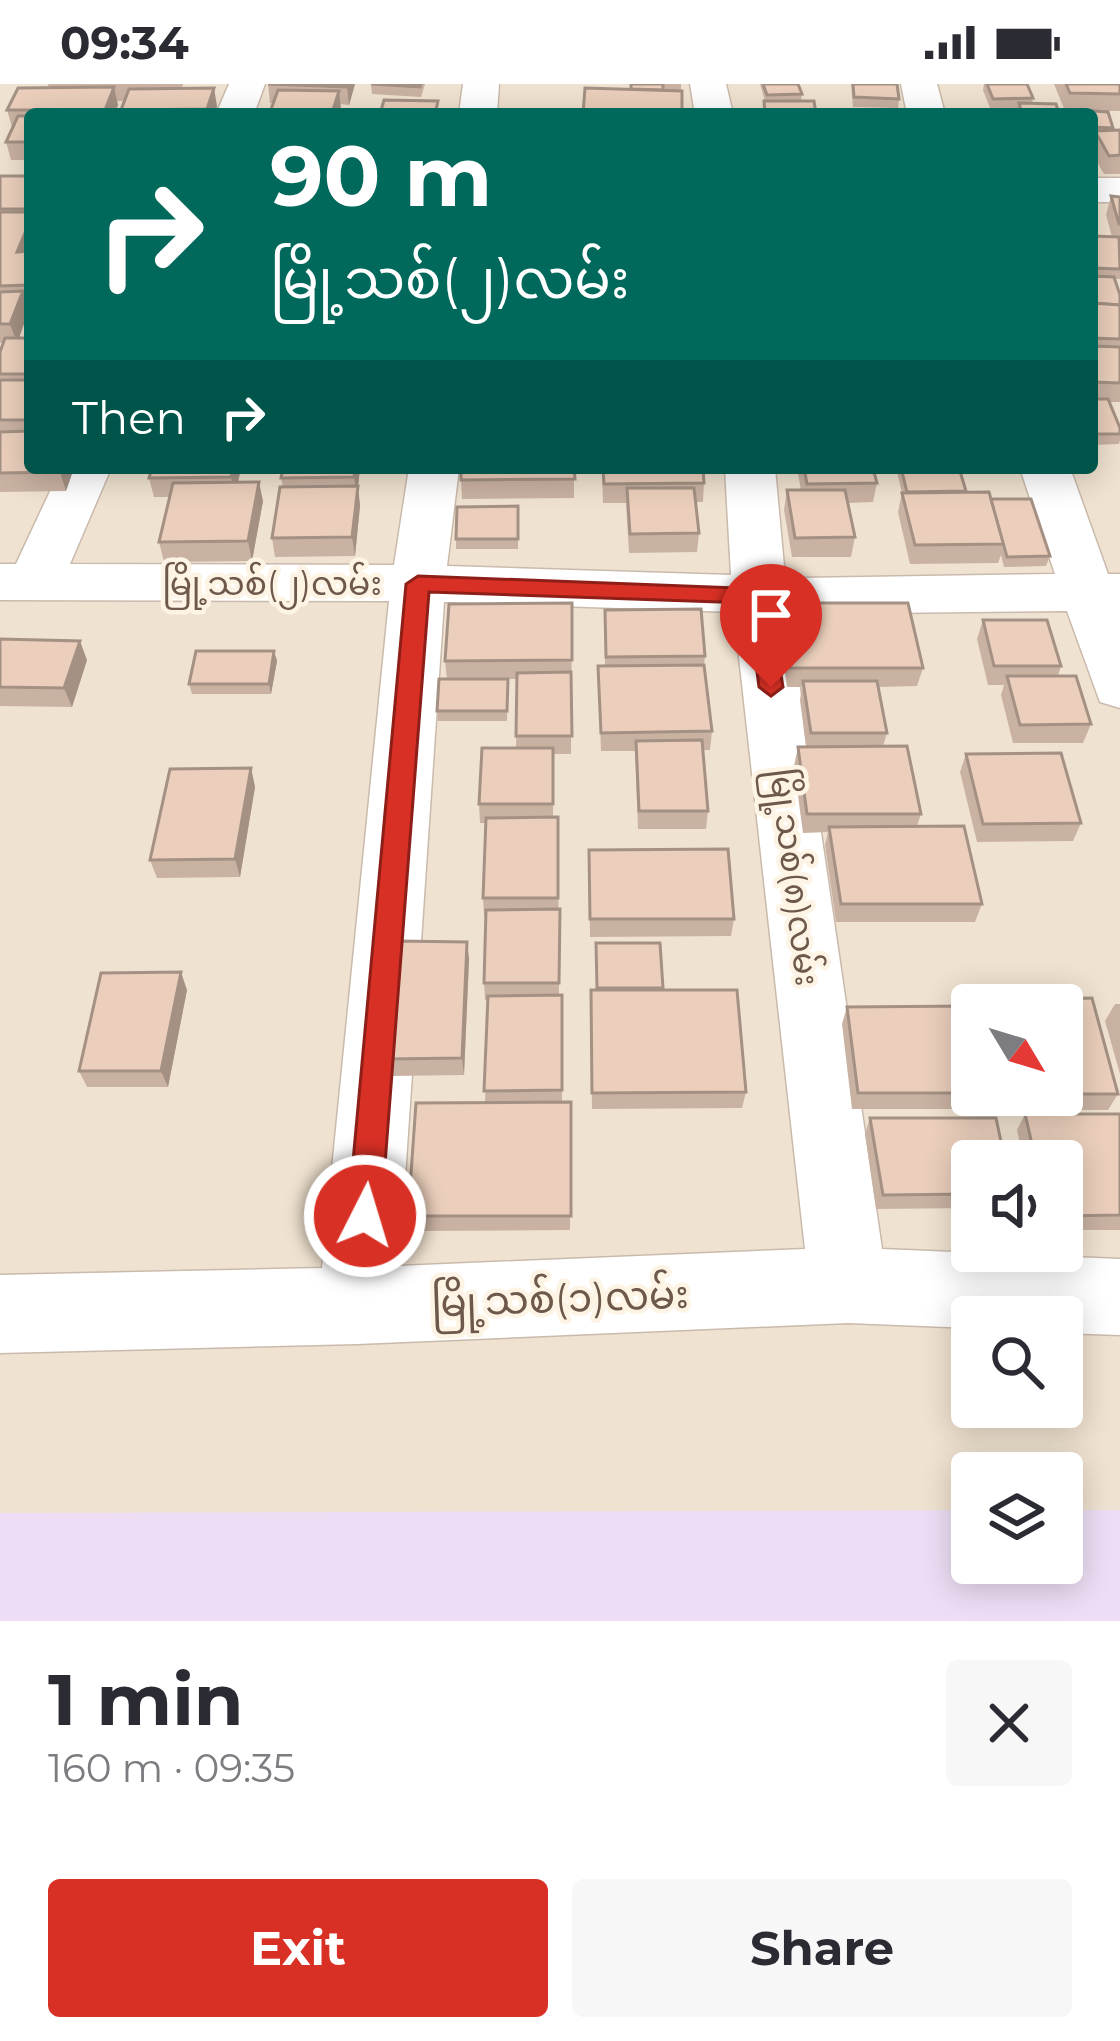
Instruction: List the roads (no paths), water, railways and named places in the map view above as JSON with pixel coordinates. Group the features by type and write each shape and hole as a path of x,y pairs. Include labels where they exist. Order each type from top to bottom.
{"street":[{"path":"17,582 82,474"},
{"path":"357,1306 418,584 433,474"},
{"name":"မြို့သစ်(၈)လမ်း","path":"750,474 759,595 848,1285"},
{"path":"1048,474 1104,591 1120,687"},
{"name":"မြို့သစ်(၂)လမ်း","path":"17,582 418,584 759,595 1104,591"},
{"name":"မြို့သစ်(၁)လမ်း","path":"0,1314 357,1306 848,1285 1120,1297"}]}
